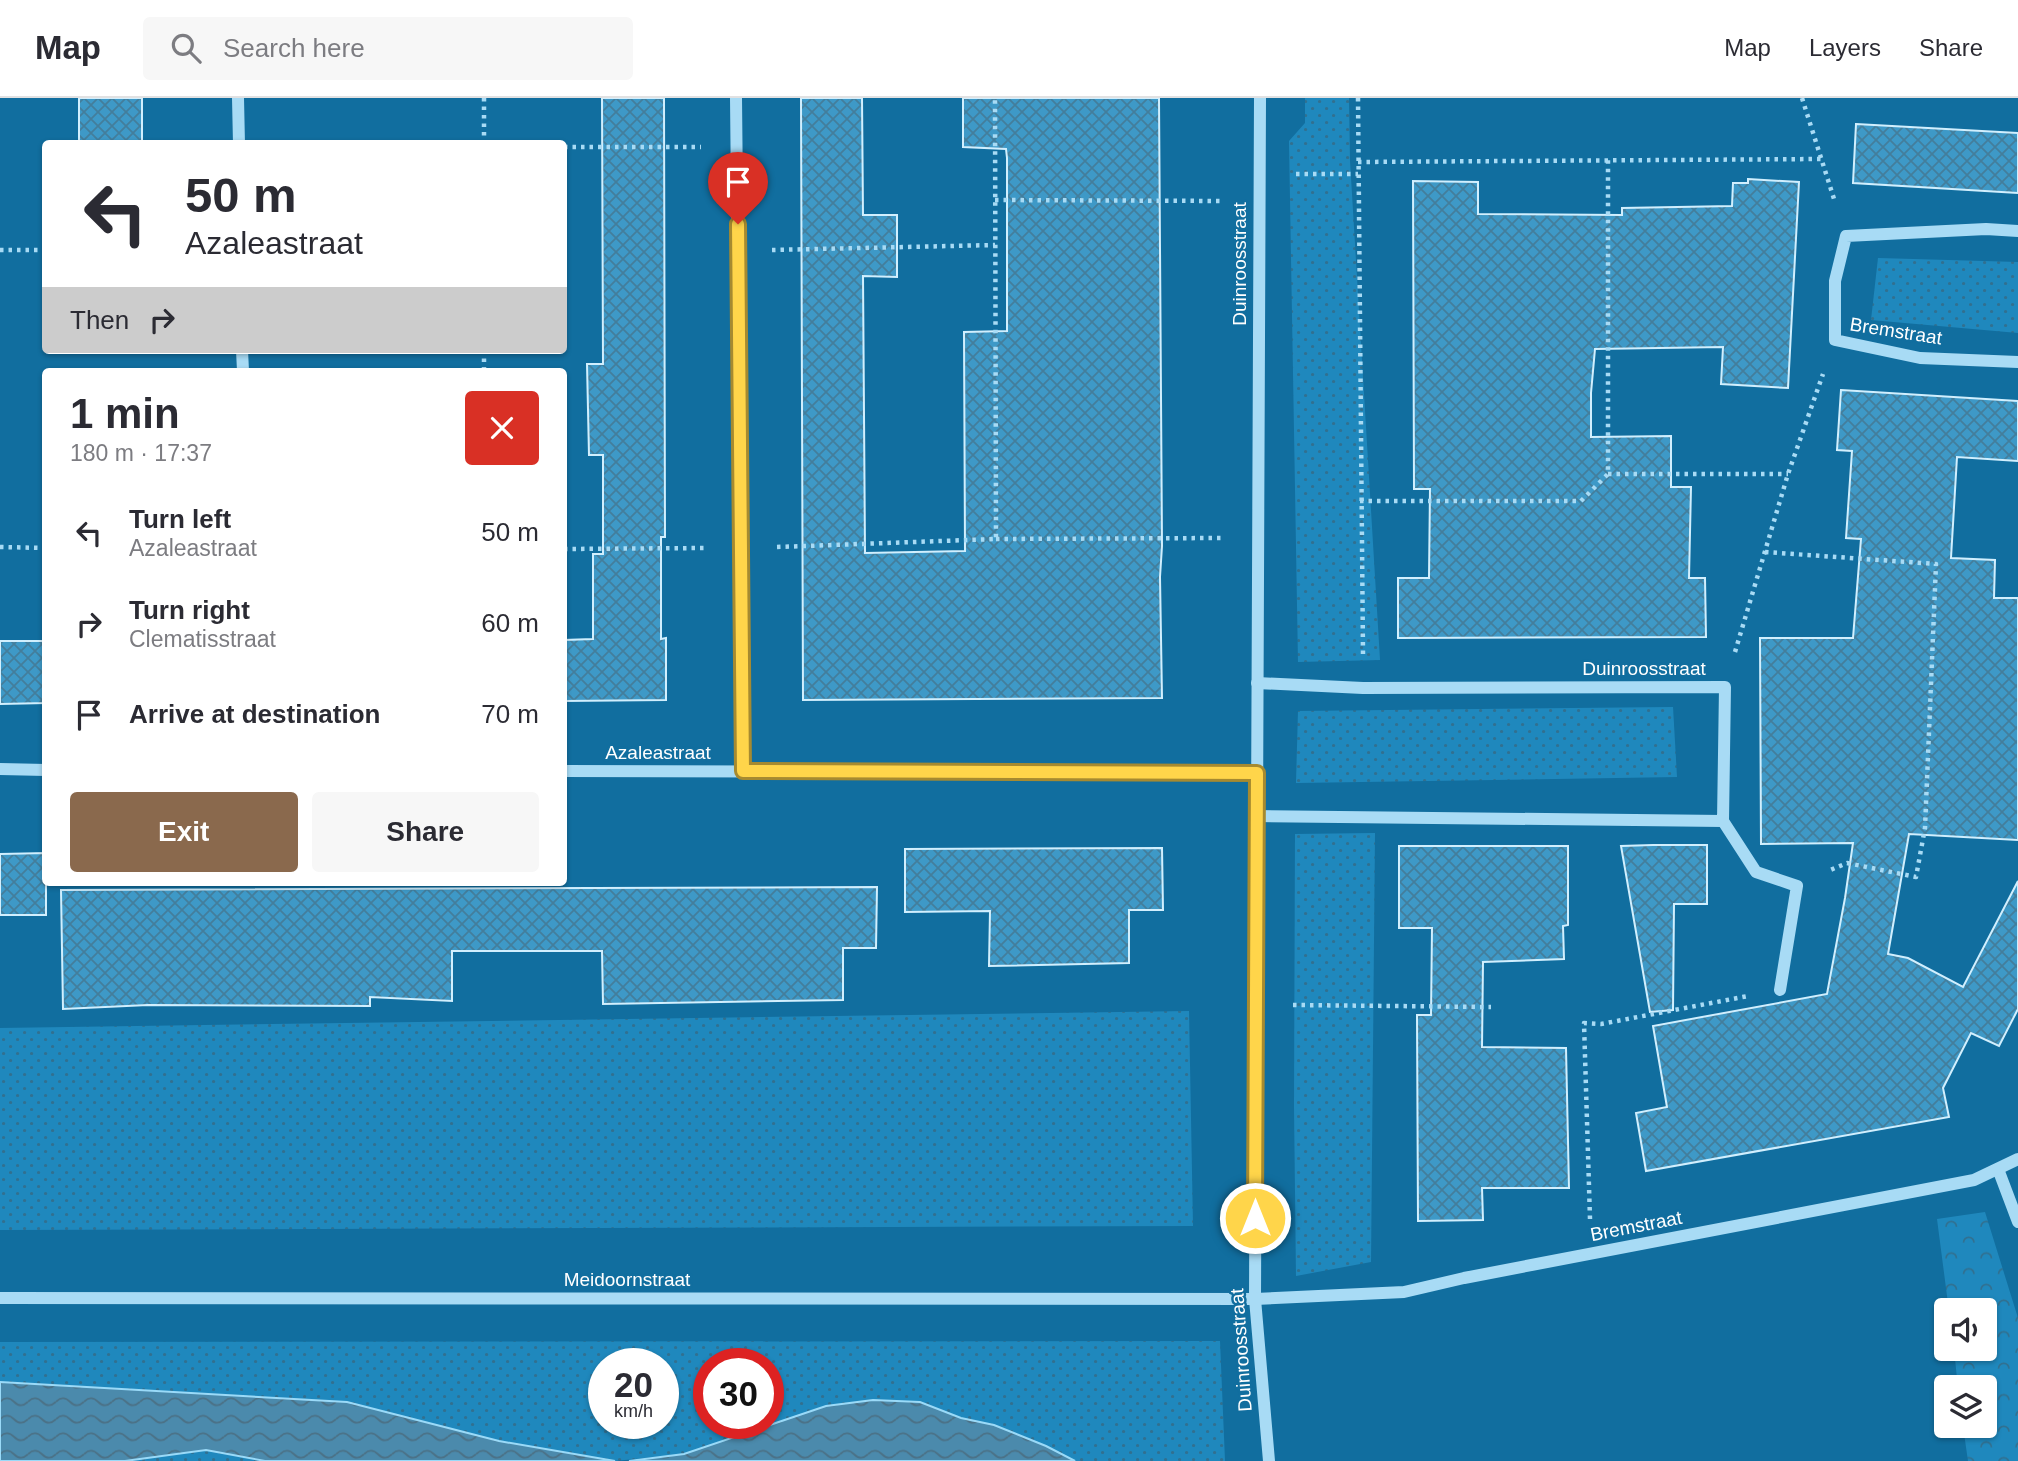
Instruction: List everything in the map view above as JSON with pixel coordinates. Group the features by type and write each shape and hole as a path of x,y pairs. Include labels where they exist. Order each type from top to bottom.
{"street":[{"path":"238,98 239,140"},
{"path":"736,98 743,771"},
{"name":"Duinroosstraat","path":"1260,98 1255,1299 1269,1461"},
{"path":"1846,236 1986,229 2018,231"},
{"name":"Bremstraat","path":"1846,236 1835,281 1835,340 1920,358 2018,362"},
{"name":"Duinroosstraat","path":"1257,683 1363,688 1725,687 1723,821"},
{"path":"0,769 42,769"},
{"name":"Azaleastraat","path":"567,771 1257,773"},
{"path":"1256,816 1723,821 1756,872 1797,886 1780,990"},
{"name":"Bremstraat","path":"1255,1299 1404,1292 1964,1182 2018,1159"},
{"path":"1998,1169 2018,1222"},
{"name":"Meidoornstraat","path":"0,1297 1255,1299"}],"path":[{"path":"484,98 484,140"},
{"path":"995,98 996,539"},
{"path":"1358,98 1363,688"},
{"path":"1802,98 1846,236"},
{"path":"567,148 737,147"},
{"path":"1358,162 1821,159"},
{"path":"1608,160 1608,474"},
{"path":"1259,174 1358,174"},
{"path":"995,200 1259,201"},
{"path":"738,250 995,245"},
{"path":"0,250 42,250"},
{"path":"1725,687 1788,474 1835,340"},
{"path":"1360,501 1581,501 1608,474 1788,474"},
{"path":"567,549 741,548 996,539 1258,538"},
{"path":"0,547 42,548"},
{"path":"1765,552 1936,564 1925,828 1916,877 1847,863 1797,886"},
{"path":"1591,1254 1584,1023 1601,1024 1780,990"},
{"path":"1256,1004 1491,1007"}],"green space":[{"path":"1305,98 1349,98 1350,161 1380,660 1298,662 1289,141 1305,123"},
{"path":"1878,258 2018,262 2018,333 1871,320"},
{"path":"1673,707 1677,777 1296,783 1298,711"},
{"path":"1375,833 1371,1262 1296,1276 1295,834"},
{"path":"1189,1011 1193,1226 0,1230 0,1028"},
{"path":"1985,1212 2018,1318 2018,1461 1968,1461 1965,1438 1997,1438 1997,1375 1957,1375 1955,1361 1997,1361 1997,1298 1947,1298 1937,1219"},
{"path":"1220,1341 1225,1461 1075,1461 994,1425 961,1418 920,1402 873,1400 826,1406 784,1420 784,1348 693,1348 693,1439 728,1439 684,1454 615,1461 499,1441 347,1402 0,1382 0,1342"},
{"path":"206,1450 265,1461 125,1461"}],"water":[{"path":"0,1382 347,1402 499,1441 615,1461 265,1461 206,1450 125,1461 0,1461"},
{"path":"873,1400 920,1402 961,1418 994,1425 1075,1461 629,1461 684,1454 728,1439 784,1439 784,1420 826,1406"}],"building":[{"path":"79,98 142,98 142,140 79,140"},
{"path":"602,98 664,98 665,537 661,537 661,639 666,638 666,700 567,701 567,640 593,639 593,554 603,554 603,455 589,455 587,364 603,364"},
{"path":"801,98 862,98 863,215 897,215 897,277 863,276 865,553 965,551 964,332 1007,331 1007,158 1006,149 963,147 963,98 1159,98 1162,698 803,700"},
{"path":"1856,124 2018,133 2018,193 1853,183"},
{"path":"1748,179 1799,182 1788,388 1721,384 1723,347 1595,349 1591,437 1671,436 1671,487 1691,487 1689,578 1705,578 1706,637 1398,638 1398,578 1429,578 1430,489 1414,489 1413,181 1478,182 1478,214 1622,215 1622,208 1732,206 1733,183 1748,183"},
{"path":"1841,390 2018,401 2018,461 1957,457 1951,558 1995,560 1994,598 2018,598 2018,840 1909,834 1888,954 1908,958 1963,987 2018,881 2018,1009 1999,1046 1971,1033 1943,1088 1949,1117 1646,1171 1636,1113 1667,1107 1653,1026 1827,994 1853,843 1761,844 1760,638 1853,638 1861,539 1846,538 1852,451 1837,450"},
{"path":"0,641 42,641 42,703 0,704"},
{"path":"1707,845 1707,904 1674,904 1673,1010 1650,1012 1621,846"},
{"path":"1399,846 1568,846 1568,925 1563,926 1564,959 1483,962 1482,1047 1566,1048 1569,1188 1482,1188 1483,1220 1418,1221 1417,1015 1431,1015 1432,928 1399,928"},
{"path":"1162,848 1163,910 1129,910 1129,963 989,966 990,911 905,912 905,849"},
{"path":"42,853 42,886 46,886 46,915 0,915 0,854"},
{"path":"877,887 876,948 843,948 843,1000 603,1004 602,951 452,951 452,1001 370,997 370,1006 148,1005 63,1009 61,890"}],"route":[{"path":"738,224 743,771 1257,773 1255,1218"}]}
